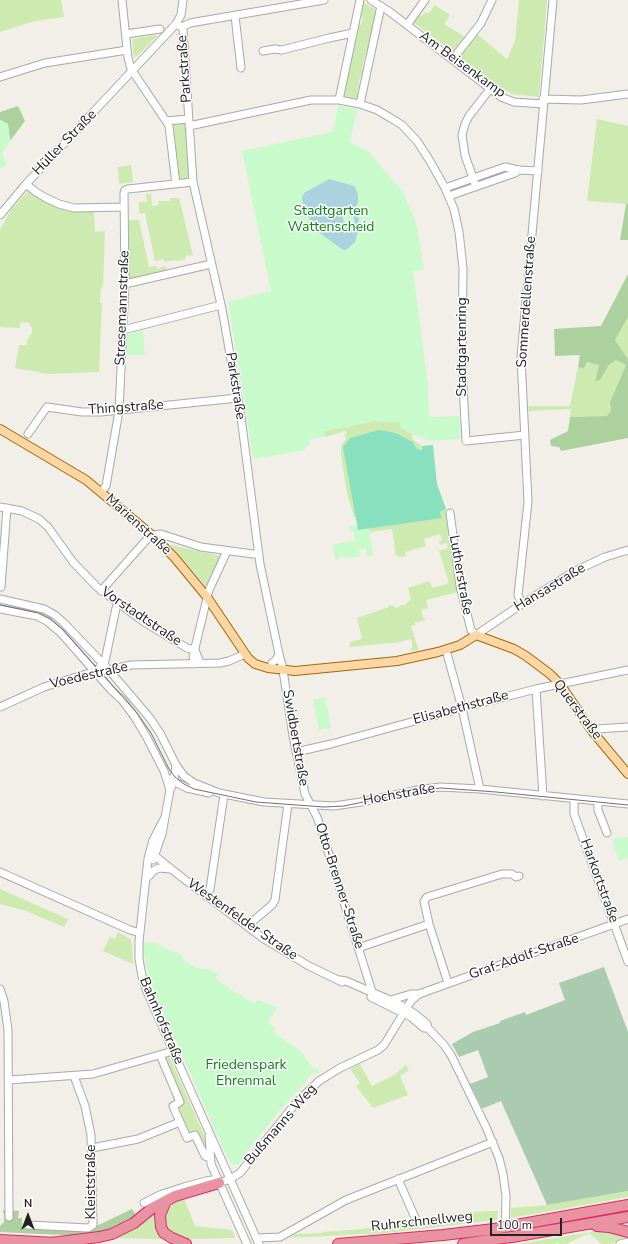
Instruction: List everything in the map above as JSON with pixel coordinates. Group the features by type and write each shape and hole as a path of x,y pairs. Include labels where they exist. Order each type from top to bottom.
{"highway":[{"path":"51,1242 99,1237 112,1234 134,1223 151,1209 166,1201 186,1192 219,1183"},
{"path":"166,1201 160,1215 161,1227 164,1233 186,1244"},
{"name":"Ruhrschnellweg","path":"338,1244 443,1235 511,1226 628,1205"},
{"name":"Ruhrschnellweg","path":"463,1244 495,1240 509,1240 628,1217"},
{"path":"578,1226 604,1226 628,1232"},
{"path":"0,1240 88,1244"}],"main road":[{"name":"Marienstraße","path":"0,429 68,469 101,492 163,545 207,597 245,654"},
{"path":"245,654 252,661 263,667 306,670 403,660 430,655 465,642 476,635"},
{"name":"Querstraße","path":"476,635 514,649 550,674 560,684 592,731 628,774"},
{"path":"245,654 260,661 272,663 283,668"}],"street":[{"path":"122,0 128,58 132,72"},
{"name":"Parkstraße","path":"183,0 179,25 193,182 221,305 238,398 259,554 283,668"},
{"path":"179,25 324,0"},
{"path":"339,100 360,0"},
{"name":"Am Beisenkamp","path":"371,0 407,24 501,97 514,102 580,100 628,94"},
{"name":"Am Beisenkamp","path":"407,24 425,0"},
{"path":"453,59 481,23 492,0"},
{"name":"Sommerdellenstraße","path":"522,604 518,595 528,502 521,357 552,0"},
{"path":"360,104 381,6"},
{"path":"235,16 242,68"},
{"name":"Hüller Straße","path":"0,215 26,184 132,72 179,25"},
{"path":"126,34 160,29"},
{"path":"263,51 275,49 282,50 353,33"},
{"path":"0,77 51,62 127,50"},
{"name":"Parkstraße","path":"132,72 166,121 170,133 176,184"},
{"path":"476,187 462,146 462,130 469,116 490,89"},
{"name":"Stadtgartenring","path":"188,123 311,100 339,100 360,104 378,110 402,126 417,141 445,188 454,210 459,232 463,280 462,367 466,441 524,435"},
{"name":"Parkstraße","path":"166,121 188,123"},
{"path":"445,188 505,167 519,170 538,171"},
{"path":"449,196 515,173 519,170"},
{"name":"Stresemannstraße","path":"101,492 106,486 119,411 125,284 125,190 193,182"},
{"path":"26,184 46,198 59,204 74,208 124,207"},
{"path":"125,284 211,264"},
{"path":"123,330 221,305"},
{"name":"Thingstraße","path":"28,434 47,406 82,412 101,412 238,398"},
{"path":"1,587 3,508"},
{"name":"Vorstadtstraße","path":"3,508 22,511 39,519 48,527 82,573 101,591 160,632 188,648 195,650"},
{"name":"Lutherstraße","path":"450,513 460,586 470,627 476,635"},
{"path":"101,591 152,535 161,534 200,547 259,554"},
{"path":"163,545 170,537"},
{"name":"Hansastraße","path":"476,635 575,571 605,557 628,550"},
{"path":"196,662 195,650 207,597 227,551"},
{"name":"Hochstraße","path":"0,599 44,609 55,615 103,663 149,717 160,733 176,765 184,776 201,787 222,794"},
{"path":"96,671 105,661 118,604"},
{"path":"0,609 31,614 47,622 61,633 96,671 111,690 122,700 136,719 164,770 170,790"},
{"path":"446,650 462,708 480,789"},
{"name":"Voedestraße","path":"0,707 44,687 96,671 109,670 131,665 230,662 245,654"},
{"path":"272,663 276,660 279,654"},
{"name":"Swidbertstraße","path":"283,668 296,752 305,794 310,805"},
{"name":"Elisabethstraße","path":"296,752 536,689 628,670"},
{"path":"536,689 543,796"},
{"path":"592,731 596,729 628,727"},
{"name":"Bahnhofstraße","path":"176,765 174,781 170,790 165,817 155,835 140,933 139,960 146,989 258,1241"},
{"path":"164,770 174,781"},
{"name":"Hochstraße","path":"174,781 187,788 200,792 222,794 264,802 288,804 341,805 434,787 480,789 628,804"},
{"path":"206,896 210,889 222,794"},
{"name":"Harkortstraße","path":"574,799 574,814 628,962"},
{"path":"598,802 598,810 607,833"},
{"path":"247,926 272,905 275,900 288,804"},
{"name":"Otto-Brenner-Straße","path":"310,805 318,821 373,996"},
{"name":"Westenfelder Straße","path":"152,854 247,926 292,956 322,972 405,1011 427,1024 428,1028 444,1044 451,1055 493,1142 501,1166 505,1188 509,1240"},
{"path":"148,880 153,871 160,868 170,868"},
{"path":"0,872 130,930 140,933"},
{"path":"448,983 424,905 424,900 427,897 502,874 512,874 516,877 519,876"},
{"name":"Graf-Adolf-Straße","path":"405,1011 411,1001 419,994 628,919"},
{"path":"358,948 430,924"},
{"name":"Otto-Brenner-Straße","path":"356,985 362,983 365,979 365,968"},
{"name":"Westenfelder Straße","path":"340,980 356,985 373,996 391,1000 405,1011"},
{"path":"0,990 8,1030 9,1217"},
{"name":"Graf-Adolf-Straße","path":"391,1000 411,994 419,994"},
{"name":"Bußmanns Weg","path":"230,1179 240,1173 306,1093 319,1081 335,1071 378,1050 384,1045 405,1011"},
{"path":"9,1080 74,1076 102,1071 173,1051"},
{"name":"Bahnhofstraße","path":"160,1055 180,1102 173,1106 187,1138 195,1136 205,1156 210,1158"},
{"name":"Kleiststraße","path":"28,1225 88,1228 93,1225 91,1135 87,1114 74,1076"},
{"path":"92,1148 138,1139 180,1122"},
{"name":"Bahnhofstraße","path":"208,1130 211,1164 247,1244"},
{"path":"258,1241 280,1237 346,1200 493,1142"},
{"path":"144,1203 162,1194 184,1187 212,1180 219,1183 230,1179"},
{"path":"398,1179 416,1220"},
{"path":"620,1244 628,1242"}],"green space":[{"path":"0,0 61,0 64,17 35,21 0,32"},
{"path":"519,0 547,0 539,97 512,94 493,84 459,57 477,34 507,59 515,41"},
{"path":"362,2 378,10 368,56 365,55 362,69 365,70 364,77 360,77 357,93 360,94 359,99 342,96 357,25 361,25 363,17 359,15"},
{"path":"435,5 450,15 444,24 465,37 453,52 414,23 419,14 422,16 425,12 429,13"},
{"path":"157,36 136,57 134,57 132,39"},
{"path":"18,106 25,121 10,141 8,124 0,120 0,112"},
{"name":"Stadtgarten Wattenscheid","path":"338,106 357,109 350,142 369,152 402,191 416,222 424,269 413,271 428,385 429,417 459,416 460,437 458,439 431,441 412,434 400,427 400,422 375,421 325,431 325,437 309,439 310,446 305,447 305,450 253,459 228,302 271,291 242,151 333,132"},
{"path":"597,119 628,126 628,204 587,201"},
{"path":"0,120 8,124 10,141 3,151 3,157 7,164 0,169"},
{"path":"183,123 189,126 193,182 176,184 172,124"},
{"path":"131,165 133,182 119,184 118,167"},
{"path":"28,191 45,202 61,208 71,211 94,212 95,232 105,231 103,287 101,287 100,303 102,303 99,372 48,374 15,368 19,345 27,345 27,340 32,333 32,327 30,326 30,323 20,322 20,328 0,327 0,229 11,210"},
{"path":"146,194 151,194 152,206 159,205 158,201 170,201 170,198 179,198 193,255 185,256 186,259 176,261 164,262 163,259 155,261 145,213 139,214 139,202 147,202"},
{"path":"626,204 628,204 628,240 620,240"},
{"path":"129,220 139,220 149,267 156,266 157,269 166,266 167,271 131,280 129,279"},
{"path":"628,274 628,317 615,340 628,359 628,438 561,451 559,447 551,446 550,440 568,431 570,417 607,416 611,410 610,402 626,365 616,360 609,365 600,380 595,382 599,365 587,362 584,369 578,367 580,355 555,356 554,329 601,326"},
{"path":"628,317 628,359 615,340"},
{"path":"143,330 145,355 126,355 127,335"},
{"path":"616,360 626,365 610,402 611,410 607,416 570,417 571,409 528,411 529,406 570,406 578,367 584,369 587,362 599,365 595,382 600,380 609,365"},
{"path":"375,421 400,422 400,427 412,434 413,440 422,446 423,450 417,449 413,442 396,433 358,517 354,517 347,493 341,455 341,446 346,439 344,435 347,433 345,431 325,437 325,431"},
{"path":"379,430 396,433 413,442 417,449 422,450 422,446 433,445 437,484 446,509 440,512 442,518 358,530 343,447 350,438"},
{"path":"446,509 458,592 426,600 428,608 421,610 425,620 411,626 418,650 410,650 412,647 412,641 409,639 400,642 349,647 350,642 362,639 357,618 389,607 389,605 394,606 395,608 406,604 411,599 408,588 429,581 433,588 449,583 439,551 448,548 447,543 440,545 439,541 442,540 440,534 424,539 426,546 405,552 406,556 402,557 396,556 392,529 370,532 369,528 442,517 440,512"},
{"path":"358,525 359,530 369,528 373,555 367,556 366,548 359,550 360,556 346,558 345,556 340,556 339,559 335,560 333,546 335,544 355,541 354,532 350,531 349,526"},
{"path":"171,545 221,556 209,585 206,587"},
{"path":"325,697 331,729 327,730 327,728 319,730 313,700"},
{"path":"620,837 621,839 628,837 628,858 619,861 612,840"},
{"path":"0,889 68,919 64,927 26,911 0,904"},
{"path":"118,932 130,939 132,943 133,964 103,951 110,937 115,939"},
{"name":"Friedenspark Ehrenmal","path":"143,942 154,943 178,952 183,957 183,960 195,966 195,968 208,969 218,974 215,979 253,1003 259,1000 277,1008 268,1022 275,1028 273,1032 299,1050 314,1070 318,1068 320,1073 314,1073 309,1076 306,1082 281,1109 245,1154 239,1165 233,1165 227,1157 149,980"},
{"path":"604,967 628,1032 628,1191 547,1205 501,1101 482,1108 470,1084 488,1077 478,1050 459,1057 452,1044 473,1032 500,1023 500,1021 525,1012 526,1015 565,1000 559,983"},
{"path":"169,1057 205,1137 205,1153 196,1134 188,1134 176,1109 177,1106 163,1058"},
{"path":"360,1064 372,1086 394,1075 406,1065 409,1070 400,1076 408,1095 373,1108 356,1086 360,1083 350,1069"},
{"path":"628,1191 628,1197 511,1218 511,1208 547,1205"},
{"path":"183,1196 195,1226 232,1230 235,1238 186,1239 167,1231 164,1217 170,1203"},
{"path":"157,1208 165,1239 111,1238"},
{"path":"132,1209 137,1216 112,1231 82,1236 0,1232 0,1226 4,1222 3,1210 19,1211 18,1218 22,1218 22,1227 86,1231"},
{"path":"498,1211 497,1220 386,1233 289,1238 296,1234 362,1229 429,1220 445,1214"},
{"path":"597,1231 628,1235 628,1239 610,1244 602,1244 589,1233 566,1244 559,1244 558,1242 555,1244 518,1244"}],"water":[{"path":"329,179 354,186 358,195 356,207 359,220 358,231 355,242 346,250 343,250 313,228 308,215 305,212 302,197 304,193","holes":["349,207 352,208 355,226 348,230 344,226 344,210"]}],"tram line":[{"path":"0,605 38,613 50,619 62,629 137,713 151,733 169,769 175,777 194,789 256,802 324,807 344,806 421,790 441,788 628,805"}]}
